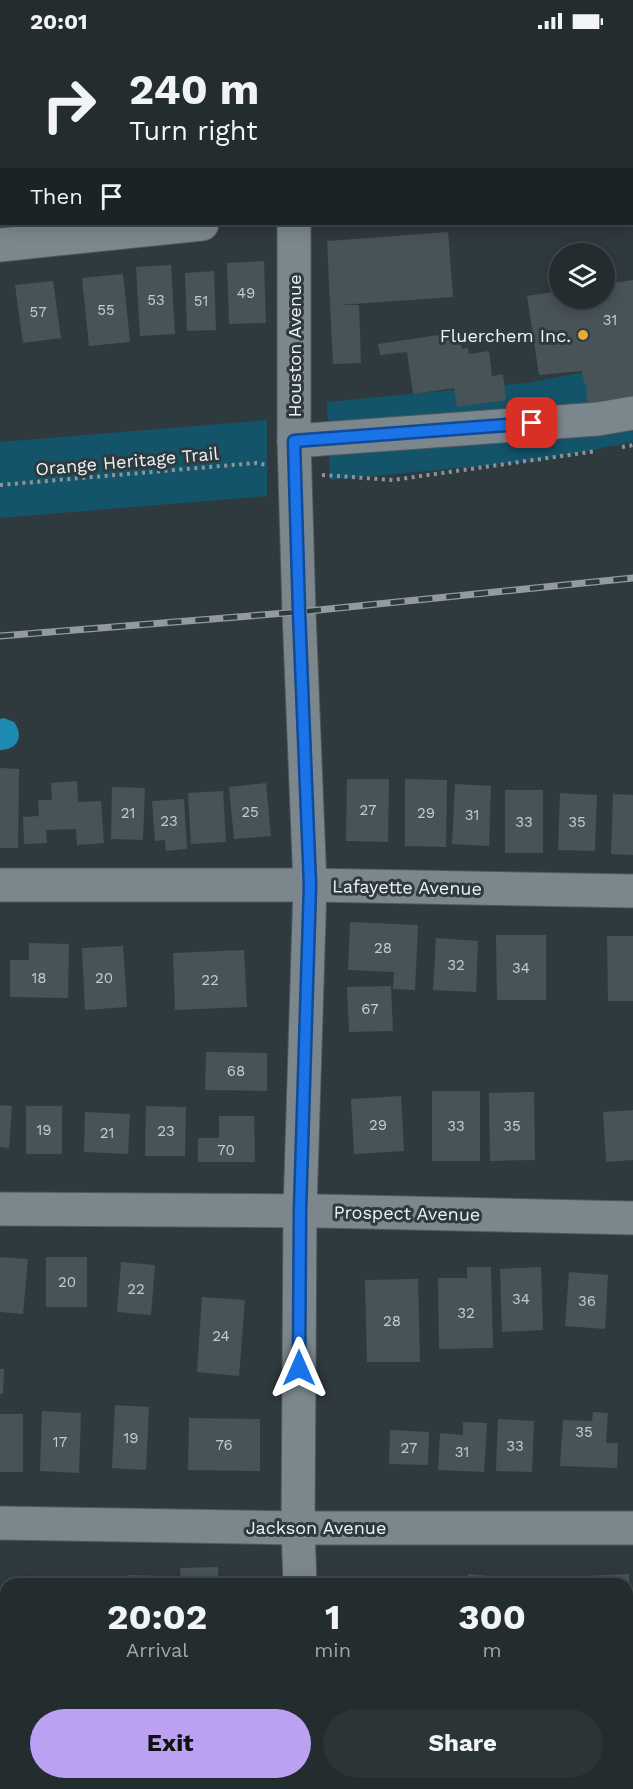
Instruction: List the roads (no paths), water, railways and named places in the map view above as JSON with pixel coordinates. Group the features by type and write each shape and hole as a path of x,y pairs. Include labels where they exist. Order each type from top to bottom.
{"street":[{"path":"0,244 192,225"},
{"name":"Houston Avenue","path":"294,225 294,441 310,885 300,1210 298,1528 300,1578"},
{"path":"294,441 598,419 633,413"},
{"name":"Lafayette Avenue","path":"0,885 310,885 633,891"},
{"name":"Prospect Avenue","path":"0,1209 300,1210 633,1218"},
{"name":"Jackson Avenue","path":"0,1523 298,1528 633,1528"}],"railway":[{"path":"0,636 299,612 633,578"}],"place":[{"name":"Fluerchem Inc.","path":"583,335"}]}
